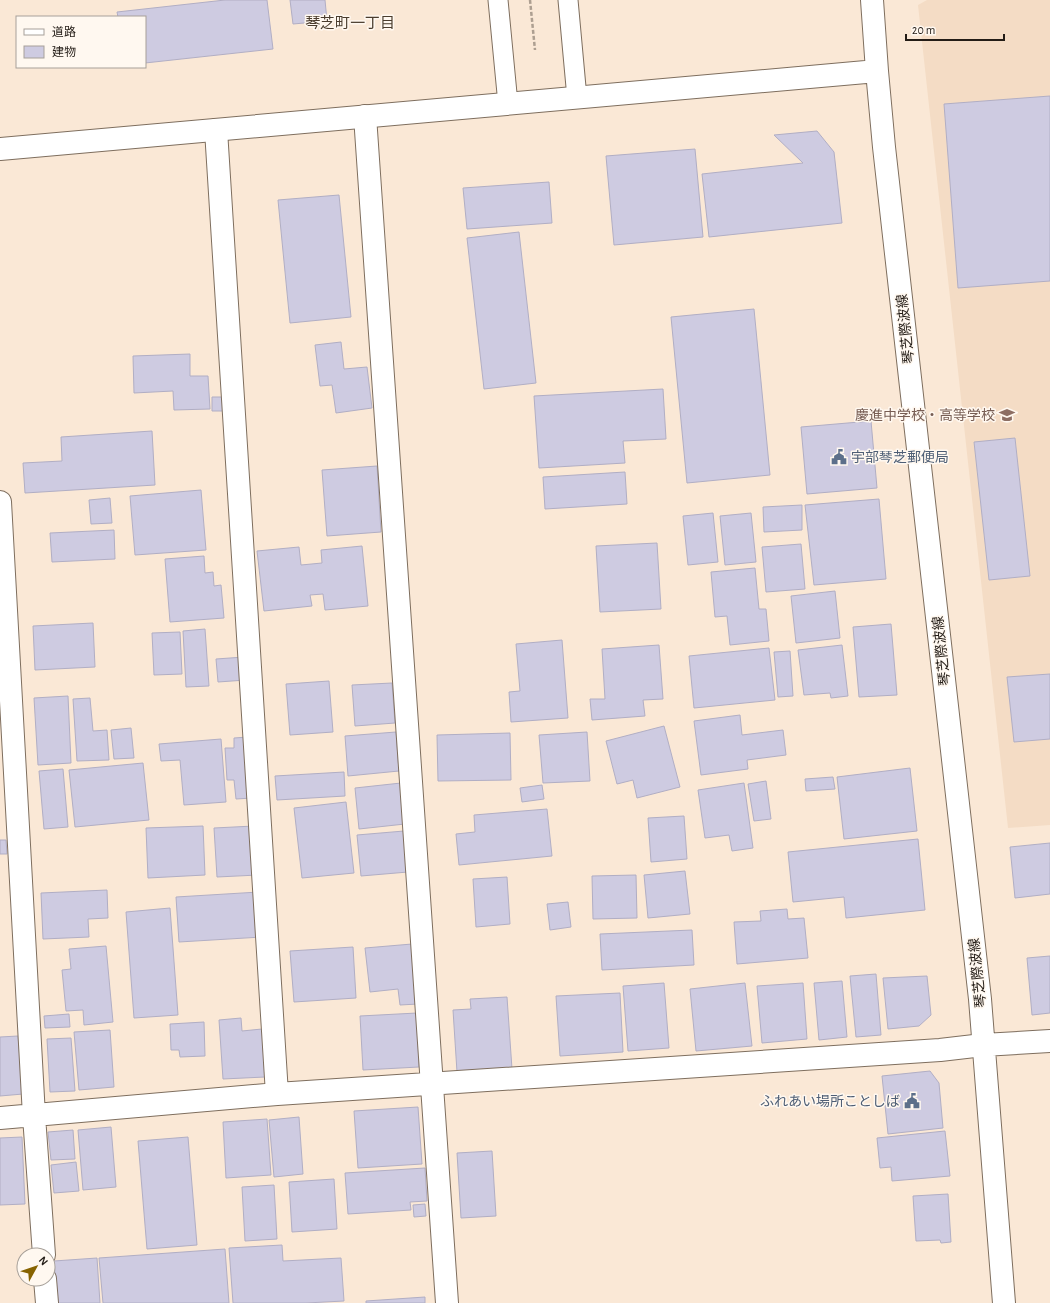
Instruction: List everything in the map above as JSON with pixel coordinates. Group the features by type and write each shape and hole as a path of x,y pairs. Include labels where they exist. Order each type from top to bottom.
{"street":[{"name":"琴芝際波線","path":"872,0 877,71 980,999 1004,1303"},
{"path":"0,149 877,71"},
{"path":"365,116 447,1303"},
{"path":"216,130 277,1094"},
{"path":"0,502 34,1116 43,1247"},
{"path":"0,1118 277,1094 432,1085 1050,1041"},
{"path":"46,1287 47,1303"}],"lane":[{"path":"498,0 508,104"},
{"path":"568,0 577,98"}],"path":[{"path":"530,0 535,50"}],"shaded area":[{"name":"慶進中学校・高等学校","path":"927,0 1050,0 1050,825 1008,828 918,5"}],"building":[{"path":"225,0 267,0 273,49 146,63 146,16 118,16 117,12"},
{"path":"290,0 325,0 327,21 293,24"},
{"path":"1050,96 1050,281 958,288 944,104"},
{"path":"817,131 834,152 842,223 709,237 702,174 803,163 774,135"},
{"path":"695,149 703,237 614,245 606,156"},
{"path":"549,182 552,223 467,229 463,188"},
{"path":"339,195 351,317 290,323 278,200"},
{"path":"519,232 536,383 484,389 467,238"},
{"path":"754,309 770,475 687,483 671,317"},
{"path":"341,342 344,369 367,367 372,408 336,413 332,385 320,386 315,345"},
{"path":"190,354 190,376 208,376 210,409 174,410 173,391 134,393 133,356"},
{"path":"663,389 666,439 623,441 625,463 539,468 534,396"},
{"path":"212,397 223,397 224,411 212,411"},
{"path":"871,421 877,488 807,494 801,427"},
{"path":"152,431 155,485 25,493 23,463 62,461 61,437"},
{"path":"1015,438 1030,576 989,580 974,442"},
{"path":"377,466 381,532 327,536 322,470"},
{"path":"625,472 627,504 545,509 543,477"},
{"path":"201,490 206,550 135,555 130,496"},
{"path":"110,498 112,523 91,524 89,500"},
{"path":"879,499 886,579 814,585 805,505"},
{"path":"802,505 802,530 764,532 763,507"},
{"path":"713,513 718,562 688,565 683,516"},
{"path":"751,513 756,562 725,565 720,516"},
{"path":"114,530 115,559 52,562 50,533"},
{"path":"657,543 661,609 600,612 596,546"},
{"path":"801,544 805,589 766,592 762,547"},
{"path":"362,546 368,606 325,610 323,594 310,595 312,606 264,611 257,551 299,547 301,565 322,563 321,550"},
{"path":"204,556 205,573 213,572 214,586 221,585 224,618 170,622 165,559"},
{"path":"755,568 759,609 766,609 769,641 730,645 727,616 715,617 711,572"},
{"path":"835,591 840,638 796,643 791,596"},
{"path":"93,623 95,667 35,670 33,626"},
{"path":"891,624 897,695 859,697 853,627"},
{"path":"205,629 209,686 186,687 183,631"},
{"path":"180,632 182,674 154,675 152,633"},
{"path":"562,640 568,718 511,722 509,692 520,691 516,644"},
{"path":"659,645 663,699 643,700 645,716 592,720 590,699 605,699 602,649"},
{"path":"842,645 848,696 831,698 830,693 804,695 798,650"},
{"path":"769,648 775,700 694,708 689,656"},
{"path":"790,651 793,696 778,697 774,652"},
{"path":"244,657 246,680 218,682 216,659"},
{"path":"1050,674 1050,739 1014,742 1007,677"},
{"path":"329,681 333,732 290,735 286,684"},
{"path":"392,683 395,723 355,726 352,685"},
{"path":"68,696 71,763 38,765 34,698"},
{"path":"90,698 93,731 107,730 109,760 77,761 73,699"},
{"path":"740,715 742,735 783,730 786,755 747,760 748,769 701,775 694,721"},
{"path":"664,726 680,787 637,798 633,780 617,784 606,741"},
{"path":"131,728 134,758 114,759 111,730"},
{"path":"396,732 399,771 348,776 345,736"},
{"path":"587,732 590,781 543,783 539,735"},
{"path":"510,733 511,780 438,781 437,735"},
{"path":"248,737 252,798 236,799 234,780 227,780 225,748 234,748 234,738"},
{"path":"221,739 226,802 184,805 180,760 161,761 159,744"},
{"path":"143,763 149,820 75,827 69,770"},
{"path":"910,768 917,831 844,839 837,777"},
{"path":"63,769 68,827 44,829 39,771"},
{"path":"344,772 345,796 277,800 275,776"},
{"path":"833,777 835,789 806,791 805,779"},
{"path":"766,781 771,819 754,821 748,784"},
{"path":"401,783 405,824 359,829 355,788"},
{"path":"744,783 753,848 732,851 729,835 705,838 698,790"},
{"path":"542,785 544,799 522,802 520,788"},
{"path":"346,802 354,873 302,878 294,808"},
{"path":"547,809 552,856 459,865 456,834 475,832 474,815"},
{"path":"684,816 687,859 651,862 648,818"},
{"path":"203,826 205,875 148,878 146,828"},
{"path":"254,826 258,875 217,877 214,828"},
{"path":"404,831 408,872 361,876 357,835"},
{"path":"918,839 925,910 846,918 844,897 793,902 788,852"},
{"path":"0,840 6,840 7,854 0,854"},
{"path":"1050,843 1050,894 1015,898 1010,847"},
{"path":"685,871 690,914 648,918 644,875"},
{"path":"636,875 637,918 593,919 592,876"},
{"path":"507,877 510,924 476,927 473,879"},
{"path":"107,890 108,918 88,919 89,937 43,939 41,893"},
{"path":"259,892 262,937 179,942 176,897"},
{"path":"568,902 571,927 550,930 547,904"},
{"path":"170,908 178,1015 134,1018 126,912"},
{"path":"787,909 788,919 804,918 808,958 737,964 734,922 761,921 760,911"},
{"path":"692,930 694,965 602,970 600,934"},
{"path":"412,944 418,1004 400,1005 398,989 370,992 365,948"},
{"path":"106,946 113,1022 84,1025 83,1010 66,1011 62,970 71,969 69,949"},
{"path":"353,947 356,998 294,1002 290,951"},
{"path":"1050,956 1050,1013 1032,1015 1027,958"},
{"path":"876,974 881,1035 856,1037 850,976"},
{"path":"927,976 931,1015 919,1026 888,1029 883,978"},
{"path":"842,981 847,1037 819,1040 814,983"},
{"path":"664,983 669,1048 628,1051 623,986"},
{"path":"745,983 752,1046 696,1051 690,989"},
{"path":"803,983 807,1039 762,1043 757,986"},
{"path":"620,993 623,1052 560,1056 556,996"},
{"path":"507,997 512,1069 457,1072 453,1010 471,1009 470,999"},
{"path":"417,1013 419,1067 363,1070 360,1016"},
{"path":"69,1014 70,1027 45,1028 44,1016"},
{"path":"241,1018 242,1031 262,1029 265,1077 223,1079 219,1020"},
{"path":"204,1022 205,1056 180,1057 179,1050 171,1050 170,1024"},
{"path":"110,1030 114,1087 79,1090 74,1032"},
{"path":"18,1036 23,1094 0,1096 0,1037"},
{"path":"71,1038 75,1091 50,1092 47,1039"},
{"path":"930,1071 939,1083 943,1128 888,1134 882,1076"},
{"path":"418,1107 422,1164 358,1168 354,1111"},
{"path":"299,1117 303,1174 274,1177 269,1120"},
{"path":"267,1119 271,1175 226,1178 223,1122"},
{"path":"111,1127 116,1187 83,1190 78,1130"},
{"path":"73,1130 75,1159 51,1160 48,1132"},
{"path":"945,1131 950,1176 892,1181 891,1167 880,1168 877,1138"},
{"path":"22,1137 25,1204 0,1205 0,1138"},
{"path":"188,1137 197,1245 147,1249 138,1141"},
{"path":"492,1151 496,1216 461,1218 457,1153"},
{"path":"76,1162 79,1191 54,1193 51,1165"},
{"path":"425,1168 427,1201 410,1202 411,1210 348,1214 345,1173"},
{"path":"334,1179 337,1229 292,1232 289,1182"},
{"path":"274,1185 277,1239 245,1241 242,1187"},
{"path":"948,1194 951,1242 941,1243 940,1240 916,1241 913,1196"},
{"path":"425,1204 426,1216 414,1217 413,1205"},
{"path":"282,1245 283,1261 341,1258 344,1301 306,1303 233,1303 229,1248"},
{"path":"225,1249 229,1303 103,1303 99,1258"},
{"path":"97,1258 100,1303 57,1303 56,1261"},
{"path":"425,1297 425,1303 366,1303 366,1301"}],"place":[{"name":"慶進中学校・高等学校","path":"1007,415"},
{"name":"宇部琴芝郵便局","path":"839,457"},
{"name":"ふれあい場所ことしば","path":"912,1101"}],"district":[{"name":"琴芝町一丁目","path":"350,23"}]}
